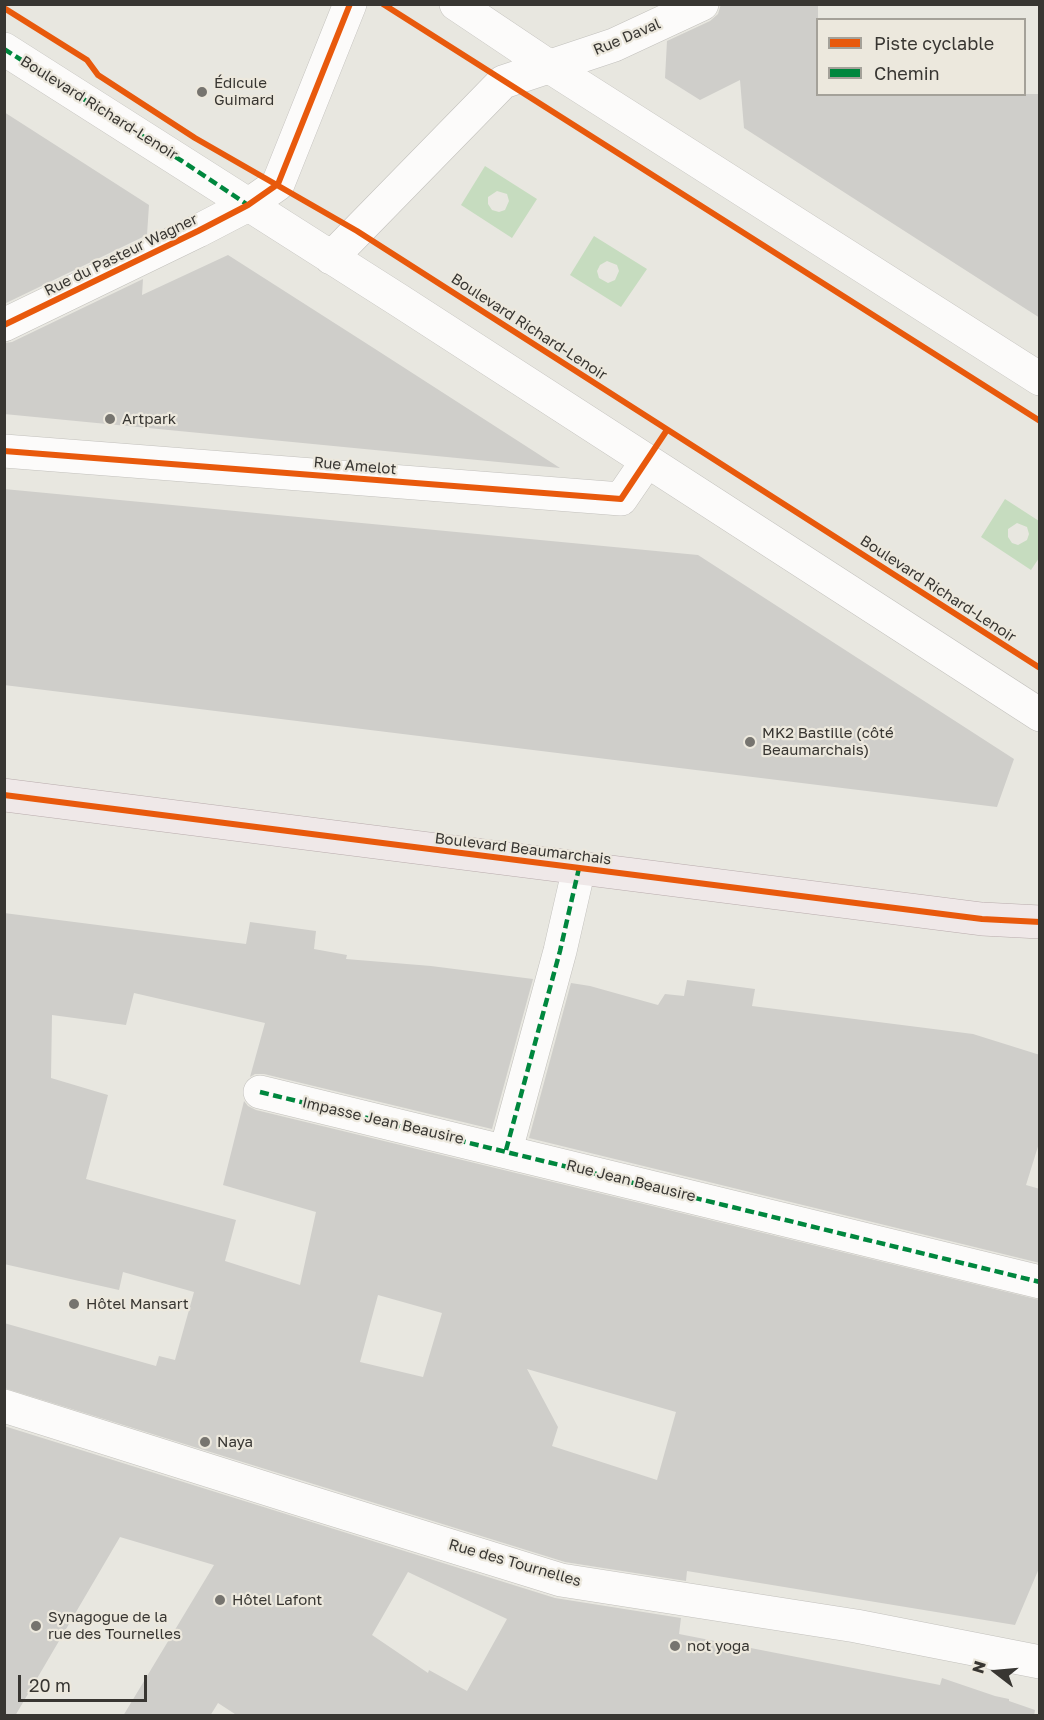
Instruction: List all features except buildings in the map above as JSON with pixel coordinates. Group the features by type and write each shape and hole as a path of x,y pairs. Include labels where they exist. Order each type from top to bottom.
{"main road":[{"name":"Boulevard Beaumarchais","path":"4,795 982,919 1040,922"}],"street":[{"name":"Rue du Pasteur Wagner","path":"4,325 248,205 278,184 350,4"},
{"path":"456,4 550,67 1040,379"},
{"name":"Rue Daval","path":"331,258 503,82 614,45 702,4"},
{"name":"Boulevard Richard-Lenoir","path":"4,49 182,161 1040,715"},
{"name":"Rue Amelot","path":"4,451 621,499 647,461"},
{"path":"506,1150 560,951 579,868"},
{"name":"Impasse Jean Beausire","path":"260,1092 506,1150"},
{"name":"Rue Jean Beausire","path":"506,1150 1040,1282"},
{"name":"Rue des Tournelles","path":"4,1406 561,1580 856,1626 1040,1662"}],"green space":[{"path":"485,166 537,199 512,238 461,205","holes":["497,191 507,194 509,201 505,210 499,212 492,210 488,204 488,197"]},
{"path":"594,236 647,269 621,307 570,275","holes":["607,261 617,265 619,271 615,280 608,283 599,278 597,271 600,265"]},
{"path":"1005,499 1039,521 1039,558 1031,570 981,537","holes":["1017,523 1027,527 1029,534 1027,540 1018,545 1012,543 1008,537 1008,529"]}],"marked path":[{"path":"4,49 248,205"},
{"path":"506,1150 560,951 579,868"},
{"path":"260,1092 1040,1282"}],"cycle path":[{"path":"4,325 198,231 248,205 278,184 350,4"},
{"path":"383,4 1040,421"},
{"path":"4,8 87,60 98,75 195,138 357,231 1040,668"},
{"path":"4,451 621,499 667,430"},
{"path":"4,795 982,919 1040,922"}],"place":[{"name":"Édicule Guimard","path":"202,92"},
{"name":"Artpark","path":"110,419"},
{"name":"MK2 Bastille (côté Beaumarchais)","path":"750,742"},
{"name":"Hôtel Mansart","path":"74,1304"},
{"name":"Naya","path":"205,1442"},
{"name":"Hôtel Lafont","path":"220,1600"},
{"name":"Synagogue de la rue des Tournelles","path":"36,1626"},
{"name":"not yoga","path":"675,1646"}]}
